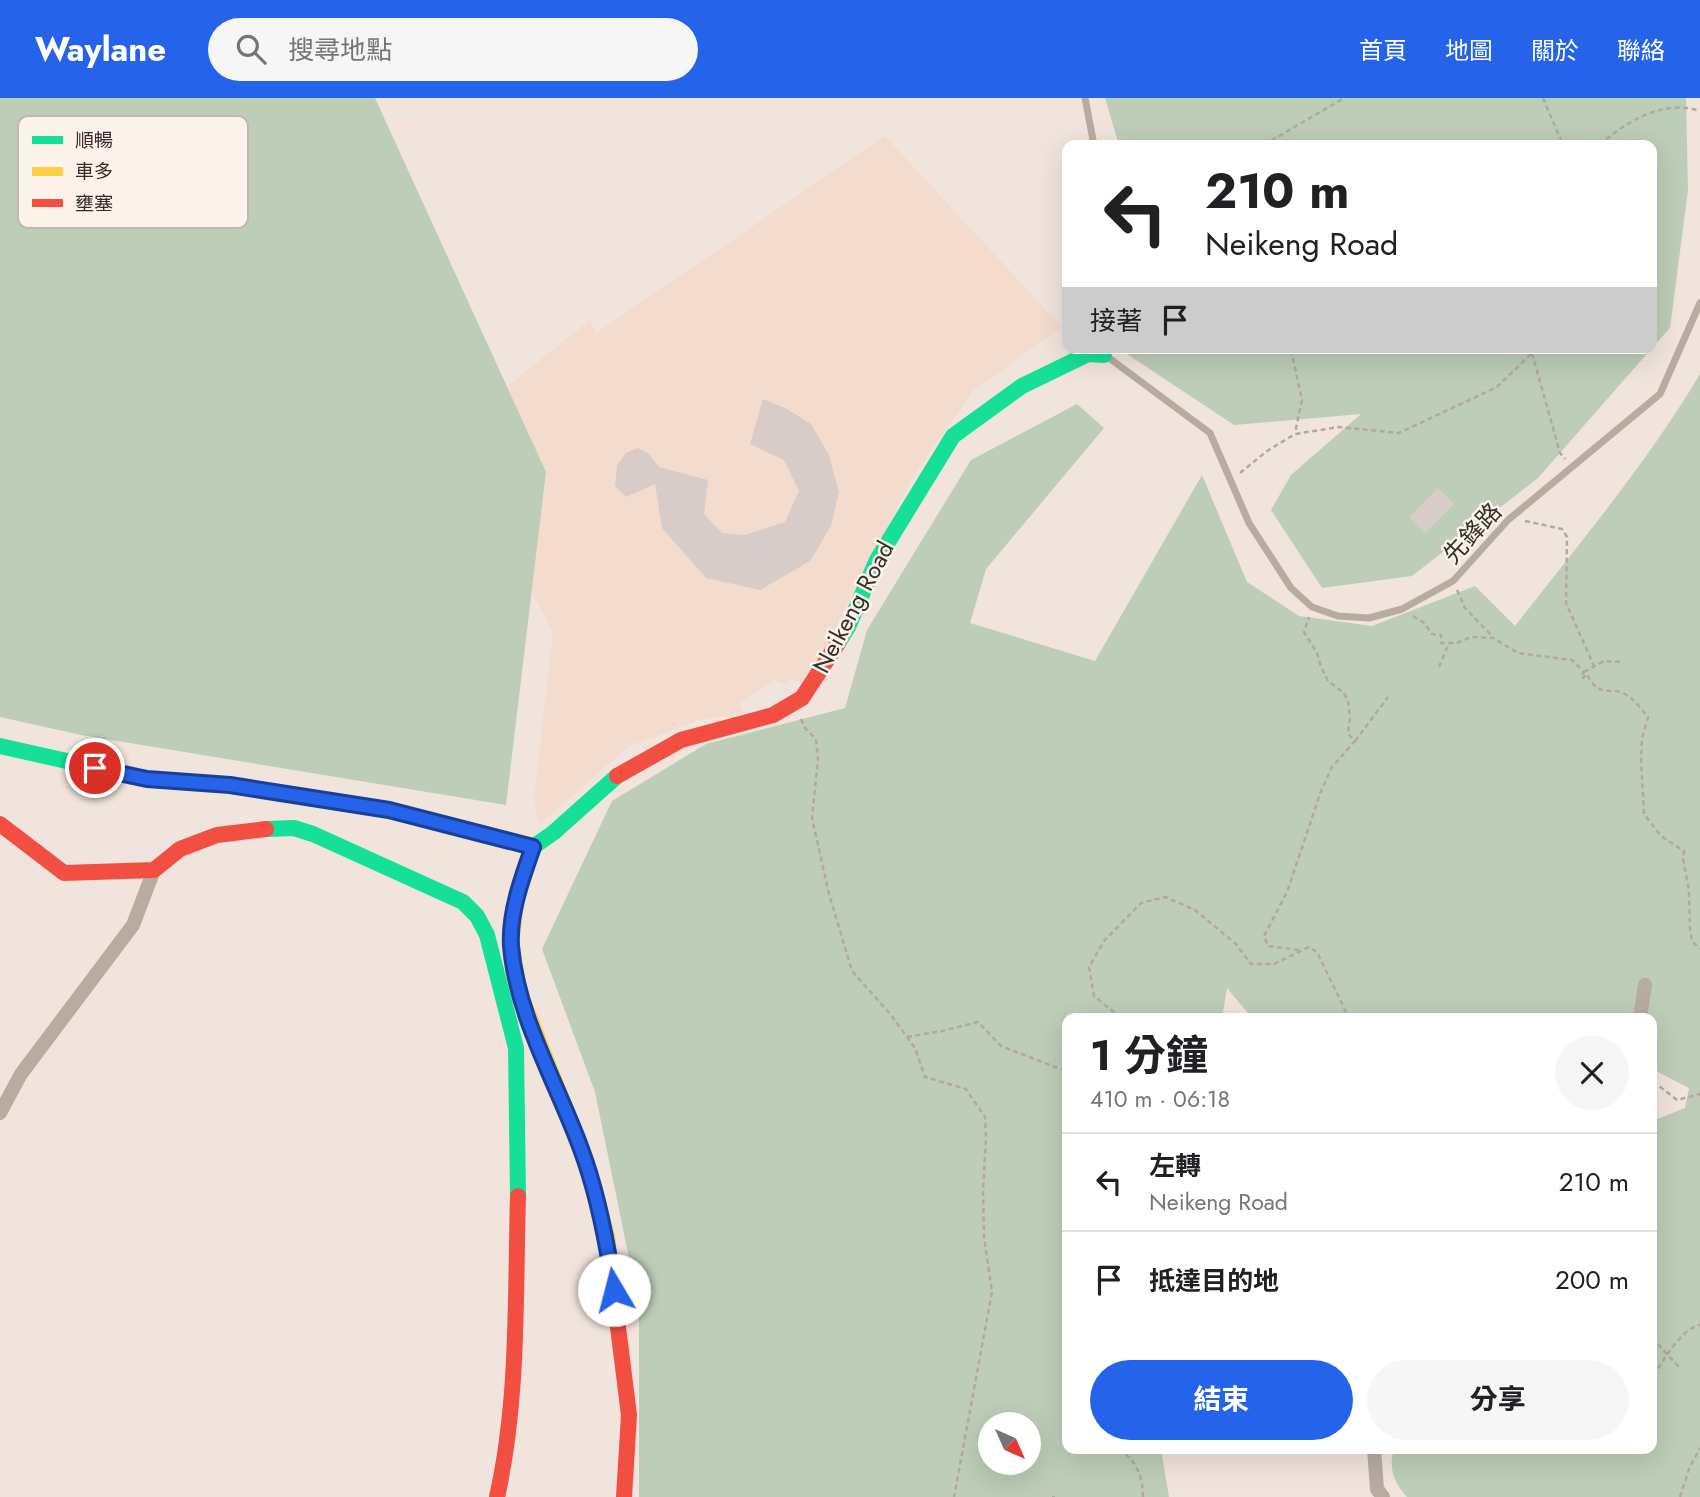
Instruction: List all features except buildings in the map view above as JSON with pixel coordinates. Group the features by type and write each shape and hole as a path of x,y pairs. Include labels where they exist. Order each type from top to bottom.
{"street":[{"name":"Neikeng Road","path":"533,847 553,834 611,780 640,761 681,740 704,732 773,715 802,698 848,626 877,560 953,436 1022,386 1088,354"},
{"path":"0,746 147,779 230,785 389,810 533,847 517,894 511,945 520,993 582,1150 607,1236 629,1415 624,1497"},
{"path":"0,824 65,873 154,870"},
{"path":"0,1113 21,1074 133,925 154,870 180,849 217,835 258,829 293,828 313,834 463,902 477,916 487,935 516,1048 517,1062 519,1159 513,1355 507,1452 497,1497"},
{"path":"1641,1013 1645,985"},
{"path":"1374,1454 1377,1489 1382,1497"}],"lane":[{"path":"1085,98 1093,140"},
{"name":"先鋒路","path":"1312,607 1338,616 1369,618 1402,609 1453,581 1507,520 1660,394 1700,303"},
{"path":"1108,354 1210,433 1249,523 1292,588 1312,607"}],"path":[{"path":"1273,140 1344,98"},
{"path":"1544,98 1561,140"},
{"path":"1607,140 1641,115 1674,108 1700,111"},
{"path":"1292,354 1302,400 1295,434"},
{"path":"1231,481 1267,451 1295,434 1339,427 1399,433 1497,387 1531,354"},
{"path":"1532,354 1560,453 1572,467"},
{"path":"1507,520 1532,521 1562,529 1567,537 1566,603 1594,666"},
{"path":"1453,581 1465,608 1493,638 1518,653 1572,660 1584,672"},
{"path":"1312,607 1304,632 1317,653 1328,681 1344,693 1348,701 1348,734 1355,741"},
{"path":"1402,609 1424,623 1432,634 1441,635 1441,643 1457,643 1471,637 1493,638"},
{"path":"1439,667 1449,643"},
{"path":"1622,662 1604,661 1581,676 1583,678 1587,674 1592,686 1600,691 1627,695 1648,717 1641,760 1644,814 1661,836 1684,851 1690,929 1692,941 1700,949"},
{"path":"1302,950 1268,946 1264,936 1286,892 1332,767 1388,697"},
{"path":"788,705 797,711 805,728 816,739 818,759 812,818 829,894 852,971 915,1048 925,1077 966,1089 985,1117 984,1237 992,1292 954,1497"},
{"path":"1115,1013 1094,996 1089,967 1104,942 1141,903 1165,897 1195,911 1236,944 1251,964 1274,964 1309,947 1317,952 1347,1013"},
{"path":"907,1037 978,1022 1001,1046 1062,1070"},
{"path":"1657,1085 1676,1100 1700,1094"},
{"path":"1657,1371 1667,1355 1673,1351 1676,1342 1693,1326 1700,1325"},
{"path":"1657,1344 1681,1368"},
{"path":"1680,1497 1689,1469 1700,1448"},
{"path":"1127,1454 1136,1465 1143,1484 1143,1497"}],"shaded area":[{"path":"885,136 1062,327 973,391 914,475 811,675 802,684 792,679 782,684 775,680 739,704 743,713 697,721 629,746 539,825 534,799 553,632 449,433 590,320 596,333"}],"green space":[{"path":"0,98 375,98 546,472 506,805 81,735 0,717"},
{"path":"1105,98 1686,98 1688,190 1670,328 1657,342 1657,140 1118,140"},
{"path":"1127,354 1647,354 1538,478 1412,576 1322,588 1271,510 1291,475 1361,414 1234,425"},
{"path":"1700,374 1700,1497 1407,1497 1396,1481 1392,1469 1393,1454 1657,1454 1657,1119 1685,1108 1689,1088 1657,1072 1657,1013 1248,1013 1227,988 1223,1013 1062,1013 1062,1454 1162,1454 1169,1497 639,1497 639,1307 595,1092 542,949 612,801 706,744 845,708 867,630 971,460 1077,404 1104,428 986,569 970,623 1095,661 1202,475 1247,582 1299,616 1372,626 1475,586 1515,626 1612,503"}],"traffic: fast":[{"path":"838,643 848,627 877,560 953,436 1022,386 1088,354 1104,355"},
{"path":"0,746 147,779 230,785 389,810 533,847 553,833 617,776"},
{"path":"266,829 294,828 313,834 463,902 477,916 487,935 516,1048 518,1196"}],"traffic: slow":[{"path":"533,847 517,894 511,945 520,993 582,1150 607,1236 617,1319"}],"traffic: jam":[{"path":"617,776 681,740 773,715 802,698 838,643"},
{"path":"0,824 64,873 154,870 180,849 217,835 266,829"},
{"path":"497,1497 513,1385 518,1196"},
{"path":"617,1319 629,1415 624,1497"}],"route":[{"path":"95,768 147,779 230,785 389,810 533,847 517,894 511,945 520,993 534,1034 582,1150 607,1236 614,1290"}]}
